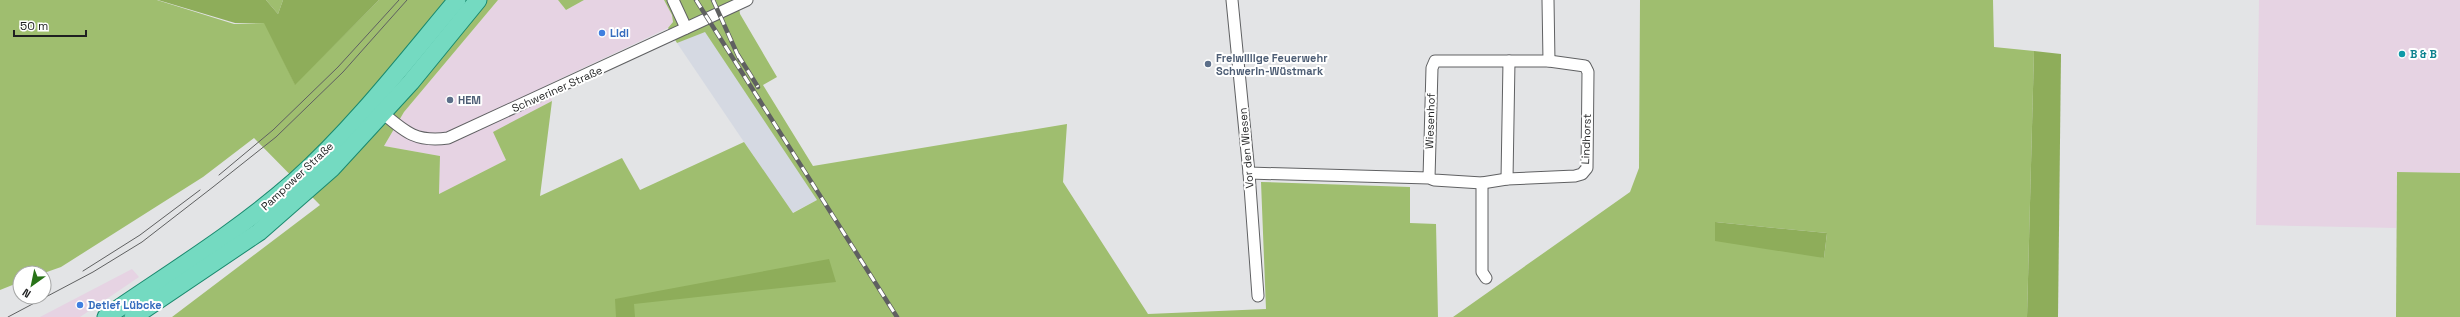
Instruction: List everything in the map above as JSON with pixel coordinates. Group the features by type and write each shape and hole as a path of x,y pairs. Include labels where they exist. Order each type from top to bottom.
{"main road":[{"name":"Pampower Straße","path":"106,317 249,219 320,157 370,103 457,0"},
{"name":"Pampower Straße","path":"133,317 259,232 332,168 384,114 478,0"}],"street":[{"path":"672,0 686,28"},
{"name":"Schweriner Straße","path":"370,103 415,137 430,140 448,138 747,0"},
{"name":"Vor den Wiesen","path":"1232,0 1249,173 1258,296"},
{"path":"1548,0 1549,62"},
{"name":"Wiesenhof","path":"1429,178 1432,68 1435,61 1441,59 1549,62"},
{"path":"1507,179 1509,61"},
{"name":"Lindhorst","path":"1429,178 1434,180 1482,183 1507,179 1575,176 1582,174 1587,168 1588,72 1585,66 1580,63 1549,62"},
{"path":"1249,173 1429,178"},
{"path":"1482,183 1482,272 1486,278"}],"shaded area":[{"path":"498,0 558,0 566,10 584,0 664,0 672,15 673,22 668,28 547,85 552,101 494,132 506,160 439,194 440,156 384,146 404,112"},
{"path":"2259,0 2460,0 2460,173 2397,172 2396,228 2256,225"},
{"path":"705,31 817,200 792,213 677,43"},
{"path":"132,269 139,277 80,317 40,317"}],"green space":[{"path":"0,0 157,0 234,24 265,23 295,84 379,0 498,0 404,112 384,146 440,156 439,194 506,160 493,132 552,101 540,196 622,158 640,190 744,142 793,213 817,200 705,32 677,43 668,28 673,22 672,15 664,0 738,0 740,14 777,77 763,85 813,166 1067,124 1063,182 1148,314 1266,309 1261,182 1410,187 1410,223 1436,224 1438,317 172,317 320,205 254,138 203,177 61,267 52,270 52,265 12,265 12,285 0,290"},
{"path":"158,0 266,0 278,14 283,0 379,0 295,85 264,23 235,23"},
{"path":"266,0 283,0 278,14"},
{"path":"558,0 584,0 566,10"},
{"path":"1640,0 1993,0 1994,47 2034,51 2027,317 1453,317 1630,192 1639,168","holes":["1715,222 1827,233 1824,258"]},
{"path":"2034,51 2061,54 2058,317 2027,317"},
{"path":"2397,172 2460,173 2460,317 2396,317"},
{"path":"1715,222 1827,233 1824,258 1715,241"},
{"path":"829,259 836,282 634,304 635,317 616,317 615,299"}],"tram line":[{"path":"219,175 273,130 338,67 399,0"},
{"path":"8,317 93,272 142,242 276,137 343,72 407,0"},
{"path":"83,271 140,235 200,190"}],"railway":[{"path":"696,0 897,317"},
{"path":"713,0 740,60"},
{"path":"738,55 758,87"}],"place":[{"name":"Lidl","path":"602,33"},
{"name":"B & B","path":"2402,54"},
{"name":"Freiwillige Feuerwehr Schwerin-Wüstmark","path":"1208,64"},
{"name":"HEM","path":"450,100"},
{"name":"Detlef Lübcke","path":"80,305"}]}
